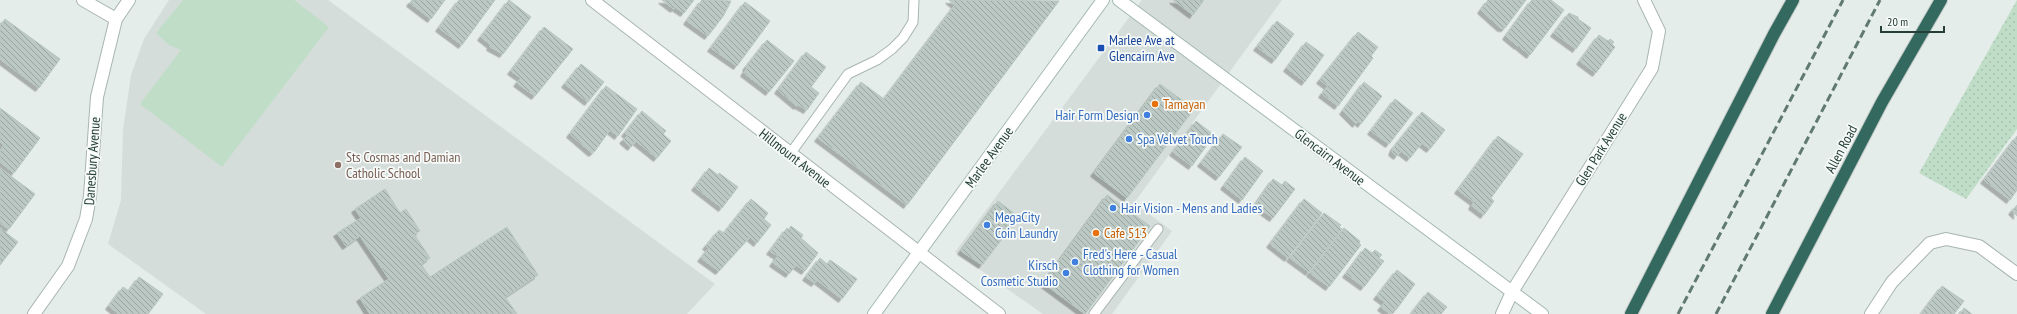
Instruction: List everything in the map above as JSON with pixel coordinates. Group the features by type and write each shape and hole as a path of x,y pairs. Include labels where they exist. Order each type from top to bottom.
{"highway":[{"path":"1631,314 1792,0"},
{"name":"Allen Road","path":"1772,314 1882,102 1941,0"}],"street":[{"path":"83,0 116,19"},
{"name":"Danesbury Avenue","path":"34,314 68,266 86,219 90,196 97,97 116,19 129,0"},
{"name":"Hillmount Avenue","path":"592,0 999,314"},
{"name":"Marlee Avenue","path":"874,314 1103,0"},
{"name":"Glencairn Avenue","path":"1119,0 1541,313"},
{"name":"Glen Park Avenue","path":"1512,292 1652,68 1659,31 1644,0"},
{"path":"1871,314 1892,282 1930,243 1946,239 1979,246 2017,274"},
{"path":"1502,314 1512,292"}],"lane":[{"path":"790,154 848,74 877,60 892,49 902,38 913,22 914,0"},
{"path":"1094,314 1158,230"}],"shaded area":[{"name":"Sts Cosmas and Damian Catholic School","path":"169,0 328,0 715,284 687,314 206,314 108,244 121,200 123,130 131,75 144,39"},
{"path":"1142,0 1282,0 1134,203 1172,231 1112,314 1043,314 955,252"}],"green space":[{"path":"183,0 294,0 329,27 222,167 140,104 181,50 169,45 156,33"},
{"path":"2017,0 2017,129 1966,199 1919,173"}],"building":[{"path":"412,0 445,0 431,19 410,3"},
{"path":"459,0 495,0 462,45 439,28"},
{"path":"509,0 531,17 503,54 490,47 491,45 481,37"},
{"path":"662,0 694,0 684,13 675,7 674,9"},
{"path":"702,0 731,1 724,15 708,36 687,21"},
{"path":"949,0 1059,1 907,205 818,138 861,82 884,99 955,5"},
{"path":"1173,0 1204,0 1193,15"},
{"path":"1488,0 1526,0 1505,28 1501,28 1481,10"},
{"path":"1532,0 1551,0 1564,10 1530,55 1519,46 1520,44 1518,46 1506,36"},
{"path":"745,2 770,21 737,66 711,48"},
{"path":"1569,13 1578,17 1578,19 1591,28 1576,49 1554,33"},
{"path":"5,19 60,59 39,88 0,59 0,26"},
{"path":"1277,21 1294,34 1275,60 1257,47"},
{"path":"544,27 573,49 535,96 517,83 521,78 511,71"},
{"path":"1358,32 1378,47 1371,56 1373,58 1338,106 1322,94 1328,86 1320,80"},
{"path":"1599,35 1608,41 1610,39 1614,42 1612,44 1615,47 1596,73 1580,61"},
{"path":"767,40 794,61 769,92 744,73 747,68 746,67"},
{"path":"1306,42 1324,55 1305,82 1287,68"},
{"path":"806,52 826,67 811,87 819,93 807,110 798,105 797,106 778,90"},
{"path":"581,64 604,82 588,102 565,84"},
{"path":"1364,82 1382,96 1361,124 1358,121 1356,124 1343,111"},
{"path":"1160,84 1194,109 1127,198 1094,173"},
{"path":"606,86 637,109 618,136 610,130 592,153 570,134"},
{"path":"1395,99 1413,113 1389,144 1371,131"},
{"path":"0,108 40,138 14,173 0,162 0,151 4,145 0,142"},
{"path":"642,111 666,131 663,134 671,141 657,158 636,141 631,147 623,140 628,135 625,133"},
{"path":"1422,112 1445,130 1430,149 1422,143 1410,158 1401,151 1397,156 1392,152 1394,147"},
{"path":"1196,121 1214,135 1192,166 1173,152"},
{"path":"1223,134 1242,147 1219,177 1201,163"},
{"path":"1498,136 1523,154 1491,198 1494,201 1484,215 1472,206 1474,202 1458,190"},
{"path":"2017,136 2017,190 2010,200 1984,180"},
{"path":"1245,157 1263,171 1242,200 1224,186"},
{"path":"0,168 35,194 9,229 0,223"},
{"path":"709,168 718,175 719,173 738,187 722,208 695,187"},
{"path":"1273,179 1282,185 1285,181 1295,189 1273,218 1255,205"},
{"path":"385,189 400,213 406,209 420,231 414,234 430,258 421,264 430,277 507,227 538,275 505,297 517,314 370,314 360,298 389,279 360,236 346,246 337,233 361,218 355,209"},
{"path":"1107,195 1150,226 1085,314 1043,283"},
{"path":"751,199 768,213 764,219 771,225 757,243 750,237 719,271 701,258 709,248 706,246 719,230 724,233"},
{"path":"1304,199 1322,213 1288,258 1270,244"},
{"path":"998,201 1019,217 982,265 961,251"},
{"path":"2017,205 2017,216 2012,211"},
{"path":"1324,213 1341,225 1339,227 1342,229 1309,272 1290,258"},
{"path":"791,226 803,235 801,238 818,253 805,271 796,265 789,274 773,263 778,256 770,251 787,228 788,230"},
{"path":"0,228 18,242 0,265"},
{"path":"1344,228 1360,241 1359,243 1361,245 1329,287 1310,273"},
{"path":"1365,248 1372,253 1375,250 1382,255 1379,258 1384,261 1364,287 1346,274"},
{"path":"820,258 827,264 830,260 857,279 842,299 817,280 815,283 806,277"},
{"path":"1397,270 1415,284 1396,310 1394,309 1390,314 1381,307 1385,302 1377,296"},
{"path":"139,277 163,294 148,314 119,314 109,306 123,287 129,291"},
{"path":"1942,286 1964,301 1954,314 1921,314"},
{"path":"1428,292 1447,307 1441,314 1411,314"},
{"path":"1964,308 1972,314 1960,314"}],"railway":[{"path":"1678,314 1843,0"},
{"path":"1716,314 1880,0"}],"place":[{"name":"Marlee Ave at Glencairn Ave","path":"1101,48"},
{"name":"Tamayan","path":"1155,104"},
{"name":"Hair Form Design","path":"1147,115"},
{"name":"Spa Velvet Touch","path":"1129,139"},
{"name":"Sts Cosmas and Damian Catholic School","path":"338,165"},
{"name":"Hair Vision - Mens and Ladies","path":"1113,208"},
{"name":"MegaCity Coin Laundry","path":"987,225"},
{"name":"Cafe 513","path":"1096,233"},
{"name":"Fred's Here - Casual Clothing for Women","path":"1075,262"},
{"name":"Kirsch Cosmetic Studio","path":"1066,273"}]}
